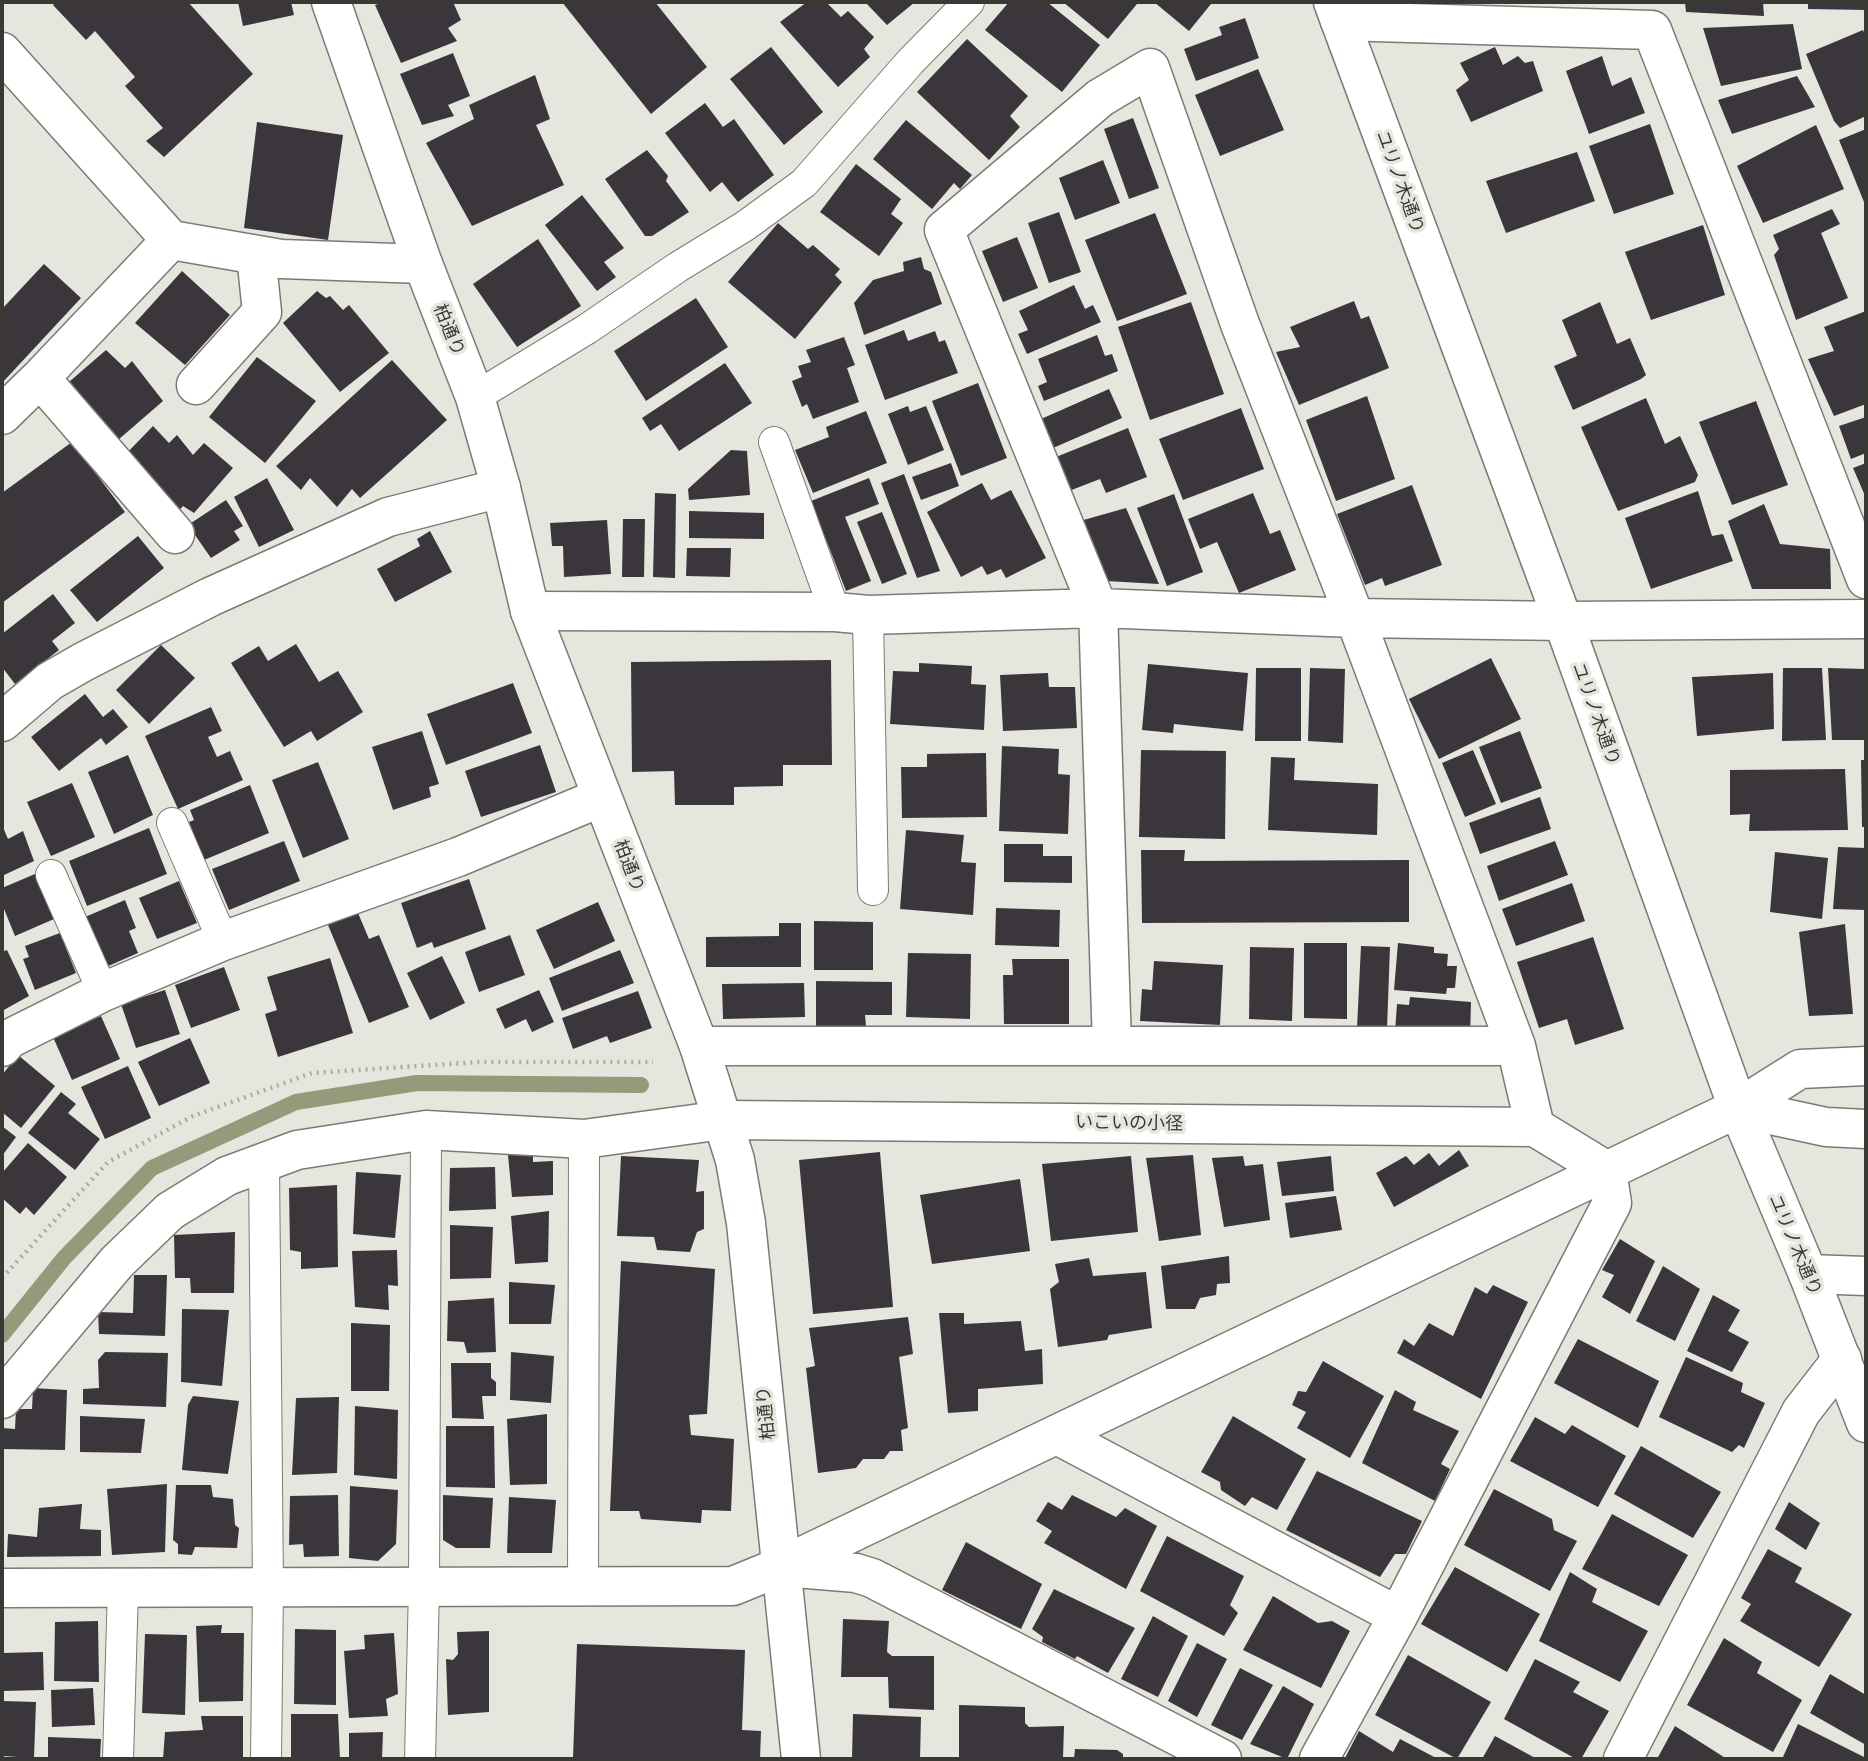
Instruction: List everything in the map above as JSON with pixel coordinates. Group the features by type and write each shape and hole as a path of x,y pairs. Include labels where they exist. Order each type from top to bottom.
{"street":[{"name":"柏通り","path":"331,2 423,264 475,397 501,488 530,611 699,1046 735,1160 746,1223 801,1759"},
{"path":"1336,11 1652,30 1866,579"},
{"name":"ユリノ木通り","path":"1336,11 1563,621 1738,1108 1808,1274 1866,1423"},
{"path":"2,52 171,240 281,259 423,264"},
{"path":"1112,1046 1098,608 944,230 1100,98 1150,68 1240,324 1355,618 1516,1046 1535,1127 1607,1171 1612,1203 1398,1616 1319,1759"},
{"path":"2,415 171,240"},
{"path":"196,385 262,312 256,255"},
{"path":"40,378 175,534"},
{"path":"2,722 50,681 210,597 388,517 501,488"},
{"path":"530,611 851,613 1098,608 1355,618 1563,621 1866,619"},
{"path":"4,1040 103,992 223,941 458,857 602,797"},
{"path":"699,1046 1516,1046"},
{"path":"2,1588 733,1587 1057,1435 1738,1108 1800,1069 1866,1066"},
{"path":"1738,1108 1826,1127 1866,1129"},
{"name":"いこいの小径","path":"2,1399 117,1262 170,1211 227,1176 296,1150 426,1130 584,1139 723,1120 1535,1127"},
{"path":"1808,1274 1866,1276"},
{"path":"1623,1759 1801,1412 1842,1359"},
{"path":"1057,1435 1398,1616"},
{"path":"782,1566 856,1573 872,1578 1222,1759"}],"lane":[{"path":"475,397 587,329 678,267 745,226 804,183 911,61 969,2"},
{"path":"774,442 851,613 873,890"},
{"path":"173,823 223,941"},
{"path":"51,875 103,992"},
{"path":"420,1759 424,1587 426,1130"},
{"path":"583,1587 584,1139"},
{"path":"264,1164 268,1587 266,1759"},
{"path":"118,1759 123,1588"}],"building":[{"path":"56,2 188,2 253,74 164,157 146,141 163,128 125,86 135,77 95,31 86,40 53,5"},
{"path":"238,2 291,2 294,15 243,26"},
{"path":"384,2 453,2 461,20 448,28 457,41 401,63 375,5"},
{"path":"562,2 655,2 707,67 651,114"},
{"path":"807,2 826,2 841,17 848,11 874,37 864,49 870,57 838,87 780,22"},
{"path":"865,2 915,2 887,25"},
{"path":"1009,2 1047,2 1100,45 1062,92 985,30"},
{"path":"1063,2 1134,2 1137,4 1108,39"},
{"path":"1154,2 1208,2 1211,4 1189,31"},
{"path":"1685,2 1763,2 1764,16 1686,12"},
{"path":"1808,2 1866,2 1866,10 1808,9"},
{"path":"1245,18 1259,58 1196,81 1184,49 1222,35 1219,27"},
{"path":"1793,24 1802,69 1721,86 1703,28"},
{"path":"1863,30 1866,38 1866,116 1840,128 1834,121 1806,54"},
{"path":"967,39 1028,96 1010,116 1020,127 989,160 917,92"},
{"path":"771,47 823,112 784,145 730,79"},
{"path":"1495,47 1503,65 1518,56 1525,63 1533,61 1543,91 1471,122 1456,90 1469,80 1460,63"},
{"path":"453,53 470,96 448,105 454,116 422,125 400,74"},
{"path":"1602,56 1612,86 1631,77 1645,113 1589,134 1566,71"},
{"path":"1258,69 1284,130 1220,156 1195,95"},
{"path":"535,75 550,119 536,125 564,185 472,226 426,143 474,119 469,105"},
{"path":"1797,76 1815,107 1732,134 1718,100"},
{"path":"705,103 723,127 734,119 774,175 738,202 722,182 710,192 665,133"},
{"path":"1133,118 1159,188 1129,199 1104,129"},
{"path":"906,120 972,175 960,189 954,183 932,209 873,159"},
{"path":"257,122 343,135 328,240 244,228"},
{"path":"1650,124 1674,194 1614,214 1589,146"},
{"path":"1816,125 1844,189 1763,223 1737,166"},
{"path":"1866,129 1866,207 1839,140"},
{"path":"647,150 668,176 666,181 689,212 652,236 645,236 605,179"},
{"path":"1577,152 1595,201 1506,233 1486,181"},
{"path":"1103,160 1120,203 1075,220 1059,178"},
{"path":"856,164 901,199 891,214 903,223 879,256 820,212"},
{"path":"582,195 624,248 604,262 616,277 597,291 545,225"},
{"path":"1832,209 1840,224 1821,233 1848,298 1796,320 1774,255 1779,249 1773,235"},
{"path":"1059,212 1081,272 1049,283 1028,223"},
{"path":"1155,213 1187,294 1117,321 1085,240"},
{"path":"778,223 808,249 813,245 840,269 835,275 842,282 795,339 728,282"},
{"path":"1703,225 1725,295 1651,320 1625,252"},
{"path":"1017,237 1038,288 1003,302 982,251"},
{"path":"538,239 581,306 517,347 473,284"},
{"path":"921,257 924,269 931,272 942,304 864,335 854,303 873,280 904,271 903,262"},
{"path":"44,264 81,298 2,383 2,309"},
{"path":"182,271 230,315 185,365 135,323"},
{"path":"1074,285 1085,309 1093,305 1101,322 1027,354 1018,334 1028,330 1019,311"},
{"path":"317,291 326,298 330,296 343,310 349,305 389,353 340,392 283,323"},
{"path":"696,298 728,347 646,401 614,351"},
{"path":"1354,301 1361,319 1369,316 1389,368 1299,405 1276,352 1300,347 1290,327"},
{"path":"1191,302 1224,394 1150,420 1118,327"},
{"path":"1600,302 1617,344 1630,338 1646,375 1573,410 1554,366 1577,356 1562,320"},
{"path":"1866,311 1866,404 1834,416 1808,359 1834,351 1824,327"},
{"path":"904,330 908,341 935,331 939,342 945,340 958,373 885,400 865,345"},
{"path":"1097,335 1105,356 1112,354 1118,371 1044,401 1038,386 1047,382 1038,359"},
{"path":"844,337 855,365 847,368 859,402 813,419 807,404 802,407 792,381 802,377 798,366 811,362 806,350"},
{"path":"106,350 125,368 132,361 163,401 118,440 69,382"},
{"path":"257,357 316,401 265,463 209,417"},
{"path":"392,360 447,420 360,498 352,489 337,507 310,478 301,490 276,466"},
{"path":"725,363 752,403 679,451 661,424 650,431 642,418"},
{"path":"978,383 1007,458 961,476 932,401"},
{"path":"1109,389 1122,418 1053,448 1041,419"},
{"path":"1367,396 1395,479 1336,501 1306,420"},
{"path":"1646,398 1665,444 1680,436 1698,475 1695,482 1618,511 1581,427"},
{"path":"1756,401 1788,485 1732,505 1699,422"},
{"path":"908,406 910,412 926,406 944,450 908,465 888,414"},
{"path":"1241,408 1264,469 1183,500 1159,439"},
{"path":"866,411 887,463 813,493 795,450 829,437 826,427"},
{"path":"1866,417 1866,453 1851,459 1839,426"},
{"path":"153,426 169,443 177,435 193,455 204,443 233,468 194,513 183,506 177,513 123,457"},
{"path":"1128,428 1147,477 1106,493 1100,479 1069,491 1056,457"},
{"path":"72,442 125,512 2,603 2,493"},
{"path":"731,450 747,451 750,495 689,500 688,489"},
{"path":"951,463 959,486 921,500 912,477"},
{"path":"1866,463 1866,498 1853,468"},
{"path":"904,474 940,571 917,578 881,483"},
{"path":"267,478 294,530 259,547 234,497"},
{"path":"869,478 879,504 845,517 871,581 846,591 811,501"},
{"path":"982,483 991,500 1011,490 1046,558 1006,578 1001,569 987,575 982,566 961,577 927,512"},
{"path":"1412,485 1442,565 1385,586 1382,578 1365,585 1337,514"},
{"path":"1698,491 1712,536 1723,534 1733,561 1651,589 1625,518"},
{"path":"655,493 676,494 675,578 653,577"},
{"path":"1253,493 1270,534 1280,530 1296,570 1239,593 1217,542 1200,549 1188,519"},
{"path":"1174,494 1203,572 1167,586 1137,508"},
{"path":"226,500 243,526 234,531 240,540 211,558 188,525"},
{"path":"1764,504 1780,544 1830,549 1831,589 1752,589 1728,521"},
{"path":"1126,508 1159,584 1106,581 1080,521"},
{"path":"689,511 764,513 764,539 689,538"},
{"path":"882,512 907,574 882,584 857,522"},
{"path":"623,519 645,519 644,577 622,577"},
{"path":"607,520 611,574 564,577 563,546 552,546 550,523"},
{"path":"430,531 452,572 395,602 377,569 420,546 417,539"},
{"path":"138,536 164,568 97,622 70,590"},
{"path":"687,548 731,548 730,577 686,576"},
{"path":"53,594 75,623 52,641 59,650 15,684 2,667 2,634"},
{"path":"296,644 319,682 338,671 363,712 317,741 311,731 284,747 231,663 259,646 268,661"},
{"path":"161,645 195,678 149,724 116,690"},
{"path":"1491,658 1521,719 1439,759 1409,699"},
{"path":"831,660 832,765 783,765 783,786 734,787 734,805 675,805 674,771 632,772 631,662"},
{"path":"919,663 972,666 971,684 986,685 984,730 890,724 893,671 919,672"},
{"path":"1148,664 1248,673 1243,731 1174,724 1173,733 1142,730"},
{"path":"1256,668 1301,668 1301,741 1255,741"},
{"path":"1310,668 1345,669 1343,743 1308,741"},
{"path":"1783,668 1822,668 1826,740 1782,741"},
{"path":"1828,668 1866,669 1866,740 1832,740"},
{"path":"1048,673 1049,687 1075,687 1077,728 1003,731 1000,675"},
{"path":"1773,673 1774,729 1697,736 1692,677"},
{"path":"513,683 532,733 446,765 427,714"},
{"path":"85,694 103,717 113,709 128,727 106,745 101,738 59,771 31,737"},
{"path":"211,707 222,731 208,737 217,757 230,751 243,780 178,809 145,736"},
{"path":"422,731 439,784 429,787 431,797 393,810 372,747"},
{"path":"1520,731 1542,788 1501,803 1479,747"},
{"path":"540,745 556,792 481,817 465,771"},
{"path":"1002,746 1059,749 1058,774 1070,775 1068,834 999,831"},
{"path":"1141,750 1226,751 1225,839 1139,837"},
{"path":"1473,750 1496,804 1465,817 1442,763"},
{"path":"986,753 987,817 902,818 901,767 927,767 927,754"},
{"path":"128,755 153,815 114,834 88,772"},
{"path":"1271,757 1295,758 1294,780 1378,784 1377,835 1268,830"},
{"path":"1861,760 1866,760 1866,827 1862,827"},
{"path":"318,762 349,839 303,858 272,780"},
{"path":"1845,769 1848,830 1749,831 1750,814 1730,815 1730,770"},
{"path":"72,783 95,837 51,856 27,802"},
{"path":"250,785 269,833 204,860 189,822 194,820 190,810"},
{"path":"1540,797 1551,829 1480,854 1469,823"},
{"path":"2,825 8,839 23,831 34,861 2,876"},
{"path":"149,828 167,874 87,906 69,861"},
{"path":"906,830 964,835 961,862 976,863 973,915 900,909"},
{"path":"284,841 300,881 229,910 212,869"},
{"path":"1555,841 1568,875 1499,901 1487,866"},
{"path":"1004,844 1043,844 1043,856 1072,856 1072,883 1004,882"},
{"path":"1838,847 1866,848 1866,910 1833,909"},
{"path":"1141,850 1185,850 1184,861 1409,860 1409,922 1142,923"},
{"path":"1775,852 1828,858 1822,919 1770,912"},
{"path":"35,874 54,919 15,936 2,904 2,888"},
{"path":"469,879 486,929 434,948 432,942 417,948 401,903"},
{"path":"179,881 197,923 157,939 139,898"},
{"path":"1572,883 1585,921 1516,946 1502,909"},
{"path":"125,900 136,928 129,931 138,953 106,967 85,917"},
{"path":"598,902 615,941 554,969 536,930"},
{"path":"996,908 1060,910 1059,947 995,945"},
{"path":"358,913 369,939 379,935 409,1007 369,1023 328,925"},
{"path":"814,921 873,922 873,970 814,970"},
{"path":"779,923 801,923 801,967 706,967 706,937 779,936"},
{"path":"1845,924 1853,1014 1809,1016 1799,932"},
{"path":"60,933 76,973 35,990 23,959 29,957 25,946"},
{"path":"510,935 525,975 479,992 465,952"},
{"path":"1593,937 1624,1029 1575,1045 1567,1019 1539,1028 1517,962"},
{"path":"1304,943 1347,943 1347,1019 1304,1018"},
{"path":"1398,943 1434,947 1434,953 1448,954 1447,966 1457,966 1455,988 1447,988 1446,994 1394,990"},
{"path":"1361,946 1390,947 1387,1029 1357,1028"},
{"path":"1250,947 1294,948 1292,1021 1249,1019"},
{"path":"7,950 29,996 2,1011 2,952"},
{"path":"620,950 634,983 562,1011 549,978"},
{"path":"908,953 971,954 970,1019 906,1017"},
{"path":"442,956 465,1003 430,1020 407,973"},
{"path":"330,958 353,1033 278,1057 265,1014 277,1010 267,977"},
{"path":"1012,959 1069,959 1069,1024 1004,1024 1003,975 1013,975"},
{"path":"1154,961 1223,965 1220,1025 1140,1021 1142,989 1152,990"},
{"path":"224,967 240,1010 191,1028 175,985"},
{"path":"816,981 892,982 892,1015 865,1015 866,1026 816,1026"},
{"path":"804,983 805,1017 723,1019 722,984"},
{"path":"165,990 180,1034 136,1048 121,1004"},
{"path":"539,990 554,1022 532,1032 526,1019 505,1029 496,1009"},
{"path":"638,991 652,1028 610,1043 607,1036 573,1049 562,1018"},
{"path":"1410,997 1471,1002 1470,1037 1395,1032 1397,1004 1409,1005"},
{"path":"101,1016 120,1059 72,1080 53,1037"},
{"path":"190,1038 210,1083 159,1106 138,1062"},
{"path":"18,1055 55,1086 21,1128 2,1112 2,1075"},
{"path":"128,1066 151,1118 105,1139 81,1087"},
{"path":"61,1092 76,1104 68,1113 100,1139 75,1170 28,1133"},
{"path":"2,1126 16,1137 2,1156"},
{"path":"28,1143 67,1177 34,1215 26,1207 20,1214 2,1198 2,1173"},
{"path":"1459,1150 1469,1166 1394,1207 1376,1173 1406,1156 1414,1165 1429,1153 1439,1166"},
{"path":"880,1152 893,1307 813,1314 799,1160"},
{"path":"508,1155 533,1155 533,1162 553,1161 553,1195 512,1197"},
{"path":"1193,1155 1201,1235 1159,1241 1146,1158"},
{"path":"621,1156 699,1160 696,1192 704,1191 704,1229 697,1232 690,1252 657,1250 654,1237 617,1236"},
{"path":"1131,1156 1138,1232 1051,1241 1042,1164"},
{"path":"1243,1156 1245,1166 1263,1164 1270,1220 1224,1227 1212,1158"},
{"path":"1331,1156 1334,1191 1282,1196 1277,1162"},
{"path":"495,1167 496,1209 449,1211 450,1168"},
{"path":"356,1172 401,1175 395,1238 353,1234"},
{"path":"1020,1179 1030,1251 932,1264 920,1195"},
{"path":"337,1185 338,1267 301,1269 301,1252 290,1250 289,1188"},
{"path":"1336,1196 1342,1230 1290,1238 1285,1203"},
{"path":"549,1211 548,1262 515,1264 511,1216"},
{"path":"450,1225 493,1227 491,1278 450,1279"},
{"path":"235,1232 234,1293 191,1293 190,1278 175,1278 174,1235"},
{"path":"1620,1239 1655,1261 1630,1314 1602,1297 1614,1275 1602,1270"},
{"path":"397,1250 398,1286 388,1285 389,1310 355,1307 352,1251"},
{"path":"1229,1256 1230,1283 1217,1284 1216,1295 1200,1298 1195,1309 1166,1309 1161,1266"},
{"path":"1089,1258 1093,1276 1146,1272 1152,1328 1109,1335 1107,1340 1058,1347 1050,1289 1059,1282 1055,1264"},
{"path":"621,1261 715,1269 707,1414 689,1415 691,1435 734,1439 731,1511 702,1510 701,1523 641,1519 639,1511 610,1511"},
{"path":"1663,1266 1700,1289 1675,1341 1636,1321"},
{"path":"134,1275 167,1275 165,1336 99,1334 98,1312 133,1313"},
{"path":"509,1282 555,1285 551,1324 509,1324"},
{"path":"1493,1285 1528,1302 1481,1399 1397,1353 1404,1339 1414,1346 1429,1323 1453,1336 1475,1287 1487,1294"},
{"path":"1713,1295 1740,1310 1728,1331 1749,1342 1732,1372 1687,1351"},
{"path":"494,1298 496,1352 467,1353 464,1342 447,1341 448,1301"},
{"path":"182,1309 229,1310 222,1386 181,1382"},
{"path":"939,1313 964,1313 964,1324 1021,1321 1025,1351 1042,1349 1043,1384 978,1389 978,1411 948,1413"},
{"path":"908,1317 913,1354 899,1357 908,1428 901,1430 903,1451 890,1451 884,1459 863,1459 856,1468 818,1473 806,1368 815,1366 809,1328"},
{"path":"351,1323 390,1325 389,1391 351,1391"},
{"path":"1578,1339 1659,1381 1638,1428 1554,1383"},
{"path":"105,1352 168,1353 166,1407 83,1404 83,1389 99,1388 98,1360"},
{"path":"511,1352 554,1356 551,1403 510,1400"},
{"path":"1686,1357 1743,1383 1741,1392 1765,1403 1744,1448 1739,1445 1732,1452 1659,1417"},
{"path":"1323,1361 1384,1396 1350,1458 1297,1428 1306,1412 1292,1405 1298,1391 1306,1392"},
{"path":"451,1363 491,1363 491,1378 496,1382 496,1396 482,1396 484,1419 452,1418"},
{"path":"33,1388 67,1390 65,1450 2,1449 2,1428 15,1429 16,1409 32,1409"},
{"path":"1395,1390 1416,1402 1413,1410 1459,1431 1441,1464 1450,1469 1435,1501 1362,1463"},
{"path":"193,1396 239,1401 228,1474 182,1470 188,1405"},
{"path":"339,1397 337,1473 292,1475 296,1398"},
{"path":"355,1406 398,1410 397,1479 354,1475"},
{"path":"547,1414 547,1484 510,1485 507,1419"},
{"path":"80,1416 145,1419 141,1453 80,1452"},
{"path":"1233,1416 1306,1459 1277,1510 1252,1497 1245,1506 1221,1490 1220,1482 1201,1472"},
{"path":"1535,1417 1565,1434 1572,1425 1626,1456 1598,1507 1510,1461"},
{"path":"446,1426 494,1426 495,1488 446,1487"},
{"path":"1641,1446 1721,1492 1693,1538 1614,1494"},
{"path":"1317,1471 1422,1521 1406,1554 1395,1554 1380,1577 1286,1530"},
{"path":"167,1484 165,1552 112,1555 107,1489"},
{"path":"176,1485 211,1485 213,1497 233,1499 235,1525 239,1528 237,1548 195,1547 192,1555 178,1554 178,1544 173,1540"},
{"path":"350,1486 398,1490 396,1544 378,1561 349,1558"},
{"path":"1494,1489 1552,1519 1554,1530 1577,1541 1550,1591 1464,1545"},
{"path":"338,1495 339,1556 304,1557 303,1544 289,1545 290,1496"},
{"path":"443,1495 493,1498 490,1548 456,1548 443,1540"},
{"path":"1072,1495 1116,1517 1125,1508 1157,1526 1126,1589 1044,1543 1052,1531 1036,1521 1048,1502 1062,1510"},
{"path":"509,1497 556,1500 552,1553 507,1553"},
{"path":"1789,1502 1820,1523 1806,1550 1775,1529"},
{"path":"82,1504 80,1529 101,1530 101,1556 7,1557 8,1534 37,1537 39,1508"},
{"path":"1612,1514 1688,1555 1659,1606 1582,1569"},
{"path":"1167,1536 1244,1576 1230,1605 1238,1613 1224,1636 1140,1591"},
{"path":"966,1542 1042,1584 1021,1629 942,1590"},
{"path":"1768,1549 1802,1568 1795,1582 1852,1614 1819,1667 1740,1621 1751,1604 1741,1598"},
{"path":"1455,1567 1540,1614 1507,1672 1421,1624"},
{"path":"1570,1572 1597,1589 1592,1602 1648,1631 1620,1682 1539,1641"},
{"path":"1054,1589 1135,1628 1108,1673 1077,1656 1075,1659 1042,1642 1043,1637 1032,1629"},
{"path":"1273,1596 1318,1623 1332,1621 1350,1631 1321,1688 1243,1650"},
{"path":"1153,1616 1188,1636 1158,1697 1121,1679"},
{"path":"843,1619 889,1621 887,1652 892,1656 934,1656 934,1710 889,1708 888,1677 841,1677"},
{"path":"98,1621 99,1682 54,1681 55,1622"},
{"path":"222,1625 221,1633 244,1633 243,1701 199,1702 196,1626"},
{"path":"295,1629 336,1630 336,1705 294,1704"},
{"path":"489,1631 489,1712 448,1715 446,1659 453,1660 458,1654 457,1632"},
{"path":"394,1633 398,1694 386,1699 388,1716 349,1718 344,1651 365,1649 364,1635"},
{"path":"145,1634 187,1635 185,1715 142,1713"},
{"path":"1724,1638 1762,1662 1757,1673 1802,1700 1773,1752 1687,1705"},
{"path":"1197,1643 1227,1659 1197,1717 1168,1701"},
{"path":"577,1644 745,1650 742,1730 761,1731 760,1759 573,1759"},
{"path":"43,1652 44,1690 2,1691 2,1653"},
{"path":"1408,1655 1491,1702 1457,1759 1375,1715"},
{"path":"1535,1659 1580,1682 1573,1692 1609,1711 1581,1759 1576,1759 1504,1719"},
{"path":"1240,1668 1273,1685 1242,1740 1211,1725"},
{"path":"1830,1674 1866,1695 1866,1745 1810,1713"},
{"path":"1283,1686 1314,1704 1287,1759 1250,1744"},
{"path":"93,1688 95,1725 52,1727 51,1690"},
{"path":"2,1701 36,1702 34,1758 2,1756"},
{"path":"959,1705 1025,1707 1025,1723 1029,1727 1064,1726 1063,1759 959,1759"},
{"path":"291,1714 338,1714 340,1759 291,1759"},
{"path":"853,1714 921,1717 920,1759 852,1759"},
{"path":"201,1716 243,1716 243,1759 163,1759 165,1732 203,1730"},
{"path":"1798,1724 1864,1757 1863,1759 1782,1759"},
{"path":"1675,1726 1727,1759 1657,1759"},
{"path":"1359,1731 1393,1752 1400,1739 1438,1759 1345,1758"},
{"path":"383,1732 382,1759 349,1759 349,1733"},
{"path":"1495,1736 1537,1759 1482,1759"},
{"path":"48,1737 101,1739 100,1759 48,1759"},
{"path":"1075,1749 1117,1750 1123,1754 1123,1759 1074,1759"}],"waterway":[{"path":"2,1335 64,1258 152,1168 296,1102 417,1083 641,1085"}]}
